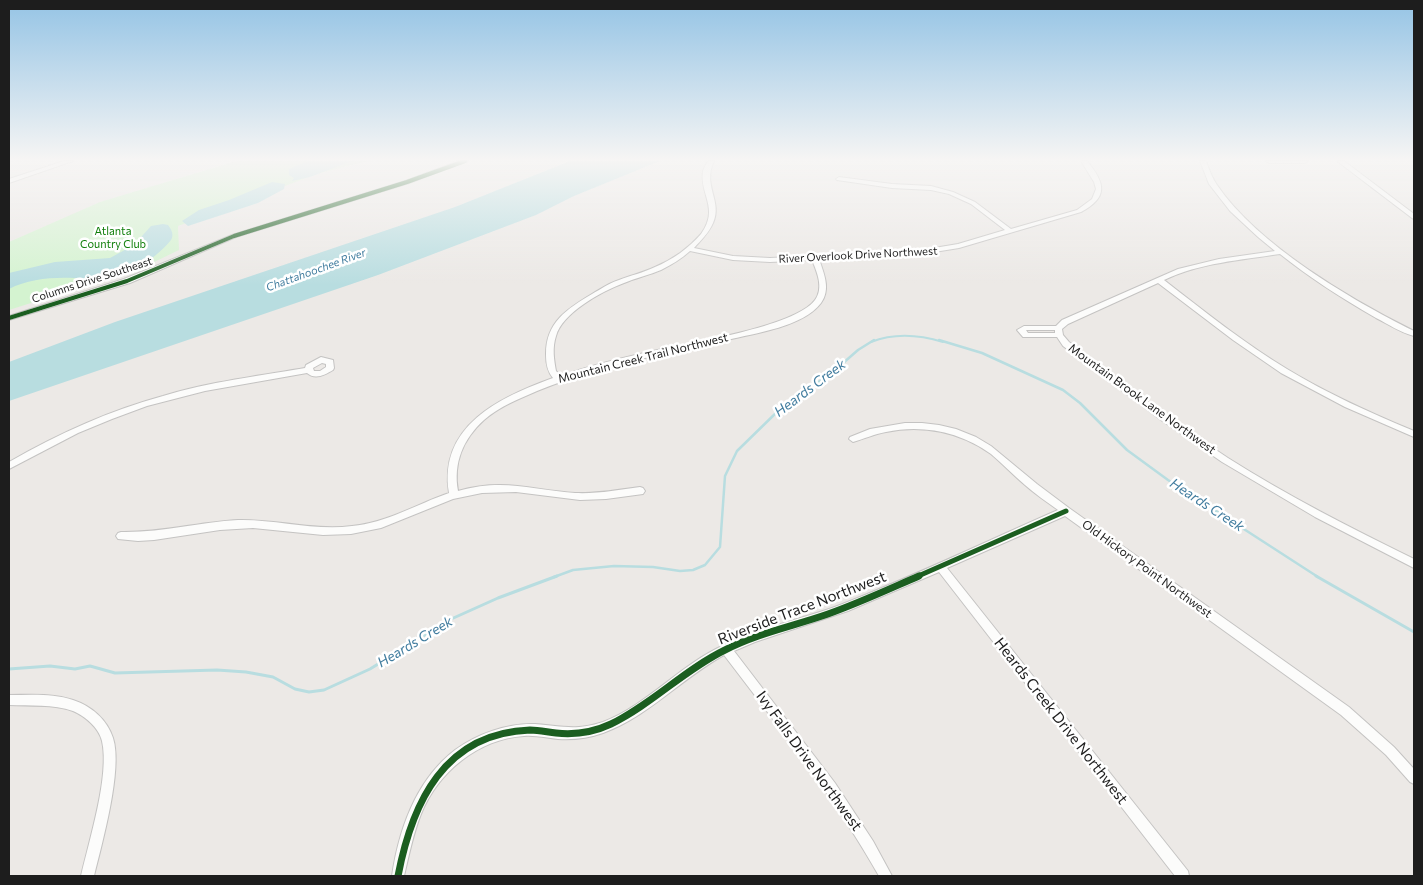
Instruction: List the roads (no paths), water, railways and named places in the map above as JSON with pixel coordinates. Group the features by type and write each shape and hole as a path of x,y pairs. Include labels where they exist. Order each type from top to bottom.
{"street":[{"name":"Columns Drive Southeast","path":"9,312 143,270 236,231 328,202"},
{"name":"Columns Drive Southeast","path":"9,318 127,281 242,234 343,202"},
{"path":"559,379 552,372 549,344 553,332 569,310 617,283 664,266 688,249 706,230 713,216 712,202"},
{"path":"972,202 1010,231"},
{"name":"River Overlook Drive Northwest","path":"688,249 746,260 935,251 1079,211 1093,202"},
{"path":"1225,202 1280,252 1373,313 1414,334"},
{"path":"1395,202 1414,217"},
{"name":"Mountain Brook Lane Northwest","path":"1280,252 1203,264 1158,280 1065,322 1059,332 1066,344 1162,416 1225,460 1302,506 1414,564"},
{"name":"Mountain Creek Trail Northwest","path":"454,496 451,479 453,461 460,445 474,425 487,413 504,402 559,379 608,365 765,329 795,317 818,303 822,294 823,281 816,258"},
{"path":"1158,280 1253,351 1284,371 1351,407 1414,434"},
{"path":"9,466 64,435 143,404 193,391 308,370"},
{"name":"Old Hickory Point Northwest","path":"853,439 878,430 901,426 928,426 954,432 990,449 1030,484 1066,511 1345,711 1390,751 1414,778"},
{"path":"121,536 142,537 253,524 279,525 316,532 347,531 381,524 454,496 478,489 500,486 575,496 640,491"},
{"name":"Riverside Trace Northwest","path":"398,876 404,841 414,813 434,779 460,754 484,740 510,731 533,730 575,733 610,725 630,714 688,672 726,649 761,634 842,609 1066,511"},
{"name":"Heards Creek Drive Northwest","path":"940,566 1183,876"},
{"name":"Ivy Falls Drive Northwest","path":"726,649 833,789 858,826 886,876"},
{"path":"9,700 59,703 80,708 95,719 103,728 108,740 110,768 88,876"}],"water":[{"path":"222,202 259,202 188,226 182,221 199,210"},
{"name":"Chattahoochee River","path":"467,202 561,202 536,215 378,275 9,401 9,362 115,322"},
{"path":"168,225 171,229 171,240 155,256 126,273 93,280 76,278 40,279 9,289 9,273 55,262 110,258 134,245 151,226"}],"waterway":[{"name":"Heards Creek","path":"871,342 898,336 925,338 943,342"},
{"name":"Heards Creek","path":"554,577 573,570 614,566 653,567 680,571 693,570 705,565 720,547 725,476 737,451 779,410 874,340"},
{"name":"Heards Creek","path":"939,340 982,353 1063,390 1080,403 1127,450 1168,480 1318,577"},
{"name":"Heards Creek","path":"9,669 50,666 75,669 90,666 115,673 217,670 246,672 273,677 295,689 309,692 324,690 370,669 449,620 498,598 557,576"},
{"name":"Heards Creek","path":"1316,576 1414,632"}],"park label":[{"name":"Atlanta Country Club","path":"113,237"}]}
